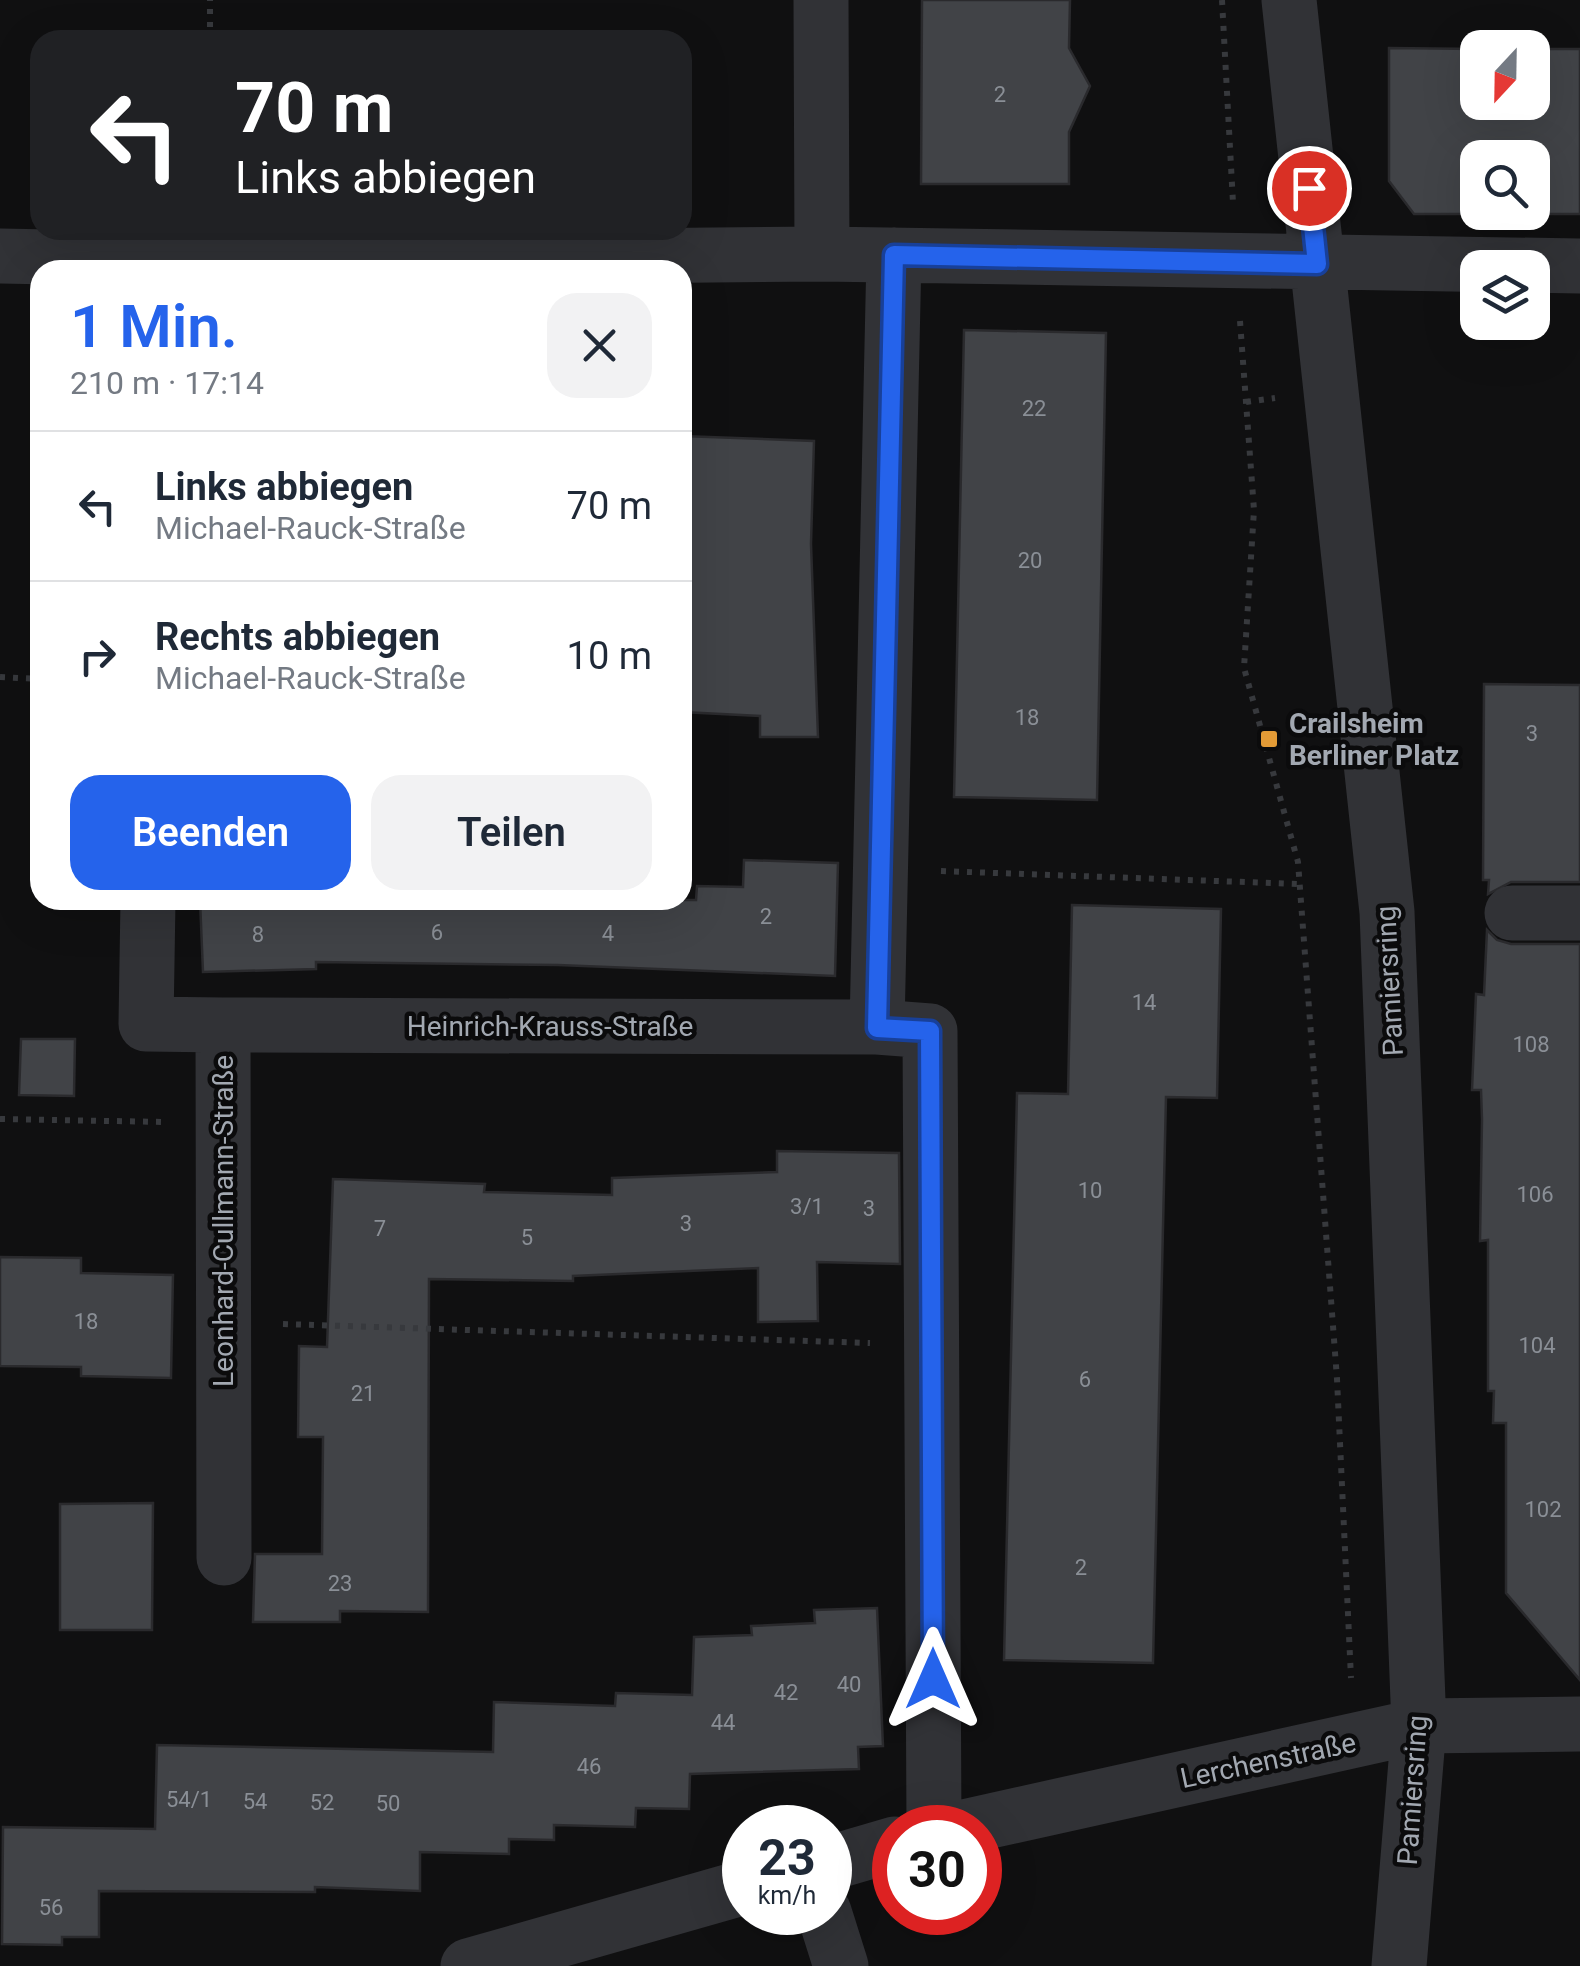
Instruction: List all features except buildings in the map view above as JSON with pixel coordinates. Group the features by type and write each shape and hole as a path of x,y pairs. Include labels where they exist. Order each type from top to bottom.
{"street":[{"path":"821,0 822,254"},
{"name":"Pamiersring","path":"1290,0 1387,912 1419,1726 1399,1966"},
{"path":"486,260 822,254 1580,266"},
{"path":"877,1028 894,255"},
{"path":"0,256 92,260"},
{"name":"Leonhard-Cullmann-Straße","path":"148,910 146,1024 222,1025 224,1558"},
{"path":"1512,913 1580,913"},
{"name":"Heinrich-Krauss-Straße","path":"222,1025 930,1031 932,1344"},
{"path":"932,1344 934,1805"},
{"name":"Lerchenstraße","path":"1002,1819 1419,1726 1580,1724"},
{"path":"468,1966 722,1894"},
{"path":"831,1935 841,1966"}],"path":[{"path":"210,0 210,30"},
{"path":"1222,0 1254,510 1244,668 1298,862 1337,1379 1354,1741"},
{"path":"0,677 30,678"},
{"path":"880,869 1299,884"},
{"path":"0,1119 223,1123"},
{"path":"224,1322 932,1344"}],"place":[{"name":"Crailsheim Berliner Platz","path":"1269,739"}],"route":[{"path":"933,1679 930,1031 877,1028 894,255 1317,264 1309,188"}]}
